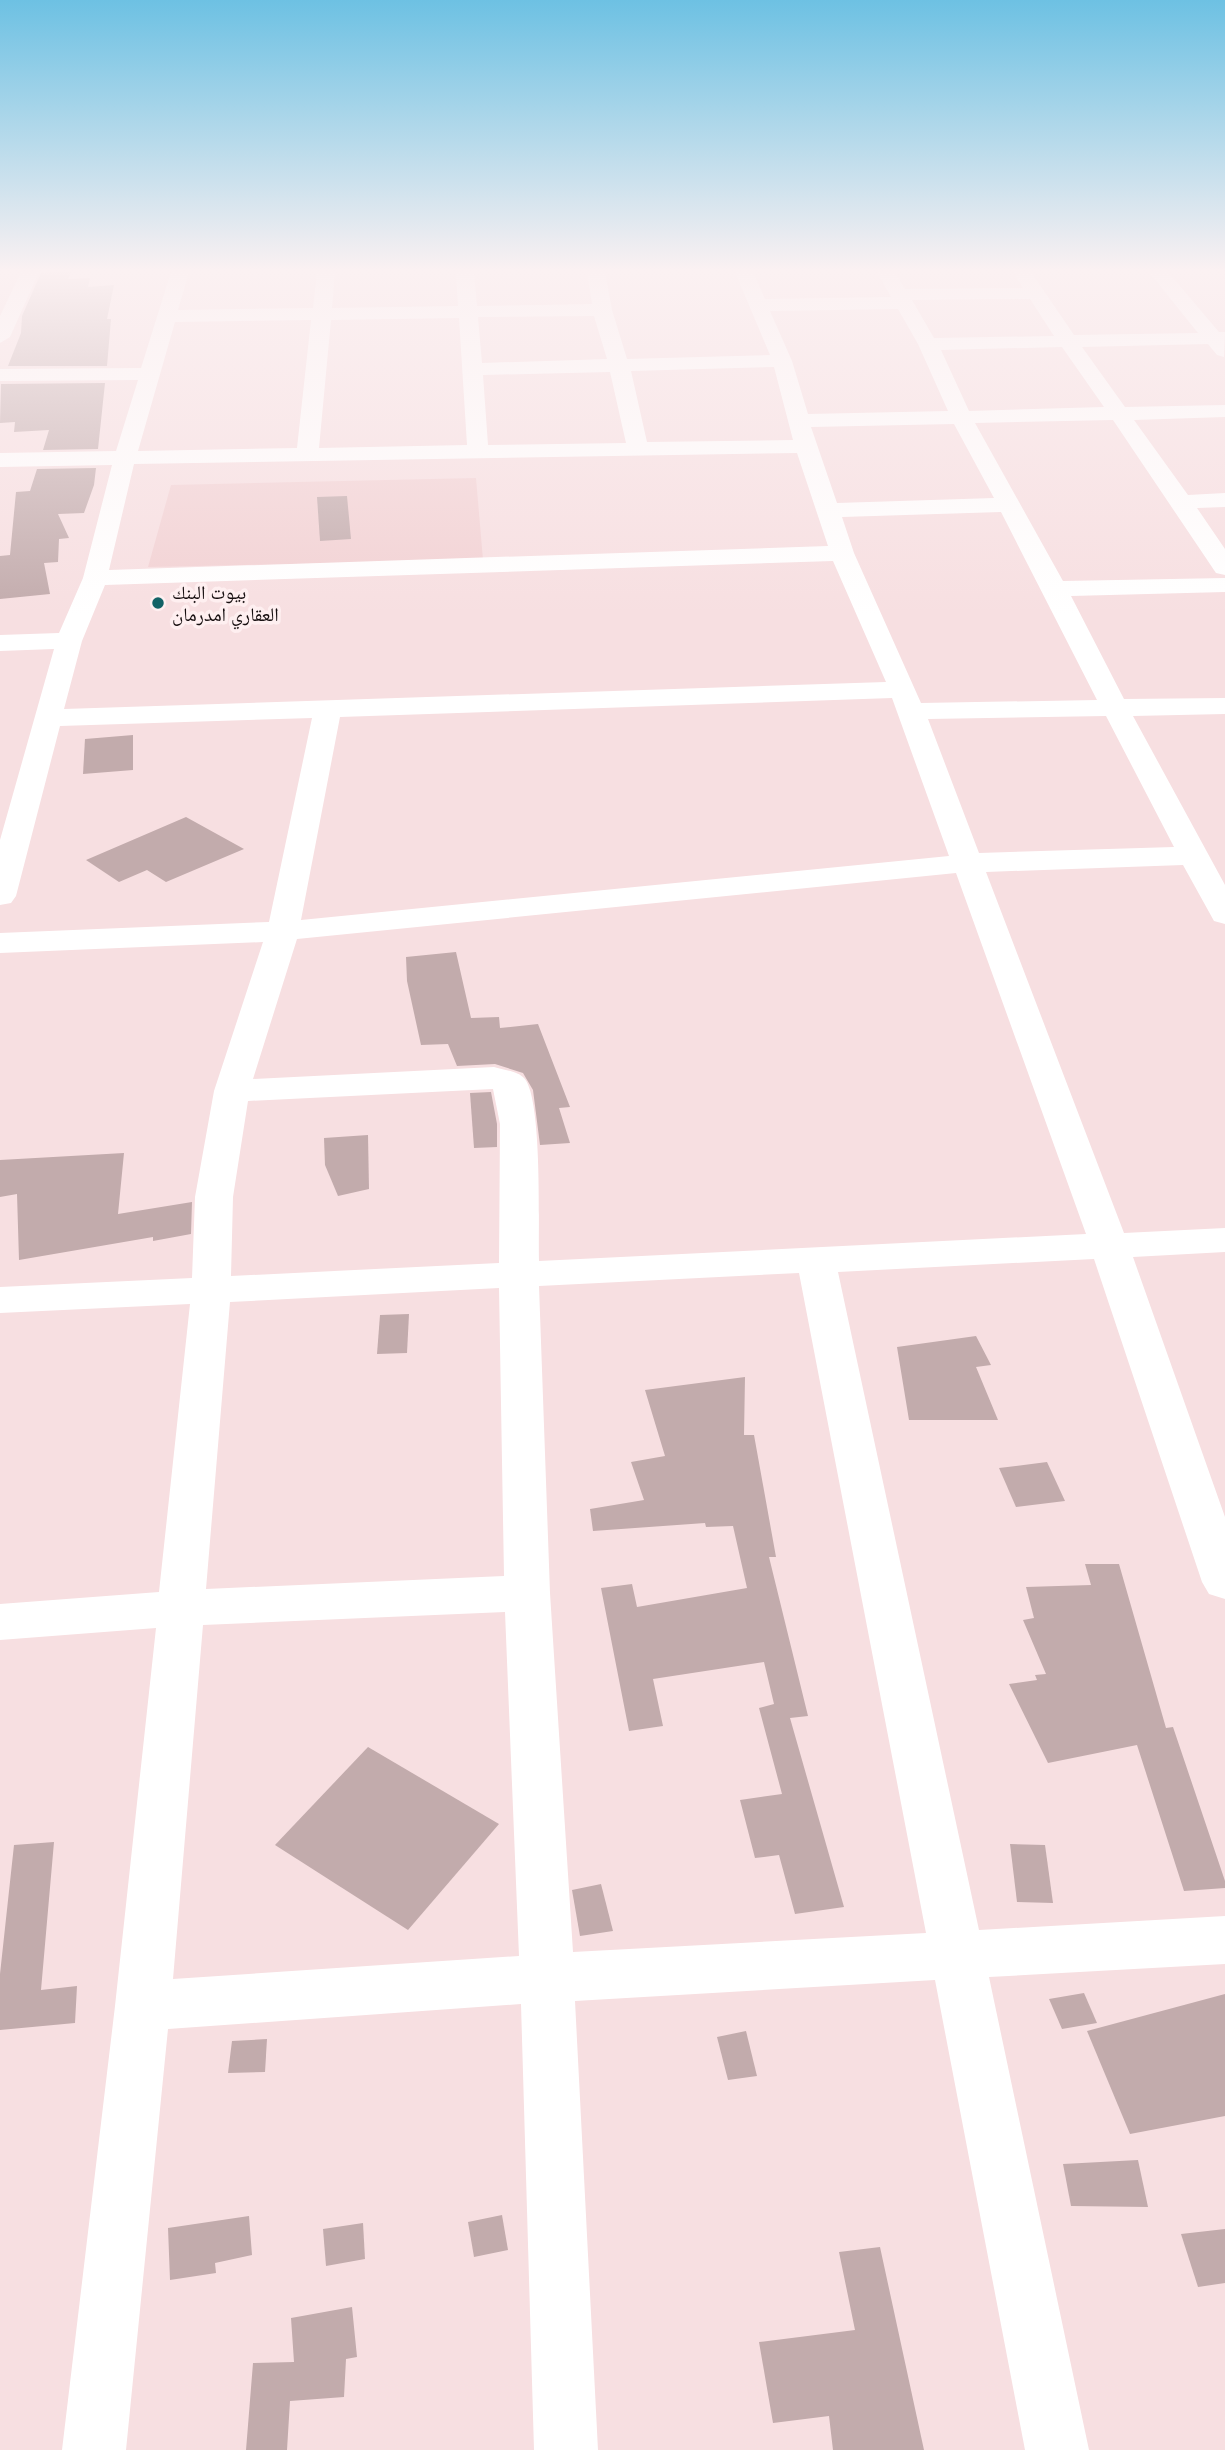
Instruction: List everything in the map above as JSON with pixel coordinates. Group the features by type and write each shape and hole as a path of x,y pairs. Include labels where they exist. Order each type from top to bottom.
{"street":[{"path":"0,896 23,769 48,718 69,641 94,578 124,457 145,386"},
{"path":"307,455 315,386"},
{"path":"474,386 478,452"},
{"path":"624,386 638,449"},
{"path":"789,386 842,553 907,700 1109,1245 1224,1578"},
{"path":"947,386 962,419 1055,589 1225,914"},
{"path":"1099,386 1183,502 1225,568"},
{"path":"0,460 638,449 962,419 1225,411"},
{"path":"1183,502 1225,500"},
{"path":"828,510 1008,505"},
{"path":"94,578 842,553"},
{"path":"1055,589 1225,585"},
{"path":"0,643 69,641"},
{"path":"48,718 327,710 907,700 1115,708 1225,706"},
{"path":"94,2450 143,2006 211,1290 214,1197 232,1091 283,931 327,710"},
{"path":"0,943 283,931 967,863 1195,855"},
{"path":"232,1091 494,1078 510,1083 518,1124 527,1593 547,1978 566,2450"},
{"path":"0,1300 1225,1240"},
{"path":"816,1258 1057,2450"},
{"path":"0,1622 181,1608 527,1593"},
{"path":"143,2006 547,1978 1225,1940"}],"shaded area":[{"path":"476,478 483,560 148,567 171,485"}],"building":[{"path":"1,386 105,386 98,449 43,450 49,430 14,432 15,422 0,423"},
{"path":"96,468 94,485 84,513 58,514 69,538 59,539 58,562 44,563 50,594 0,599 0,556 10,555 16,492 30,491 37,469"},
{"path":"347,496 351,539 320,541 317,497"},
{"path":"133,735 133,770 83,774 85,739"},
{"path":"186,817 244,849 166,882 147,870 119,882 86,860"},
{"path":"456,952 471,1018 499,1017 500,1028 538,1024 570,1107 559,1108 570,1143 540,1145 533,1090 523,1073 495,1064 457,1066 448,1044 421,1045 407,981 406,957"},
{"path":"491,1092 497,1124 497,1147 474,1148 470,1093"},
{"path":"368,1135 369,1189 338,1196 325,1165 324,1138"},
{"path":"124,1153 118,1214 192,1202 191,1234 153,1241 153,1237 19,1260 17,1194 0,1197 0,1160"},
{"path":"409,1314 407,1353 377,1354 380,1315"},
{"path":"976,1336 991,1365 976,1367 998,1420 909,1420 897,1347"},
{"path":"745,1377 744,1435 754,1435 776,1557 769,1557 808,1716 790,1718 844,1907 795,1914 779,1855 755,1858 740,1800 782,1794 759,1708 774,1704 764,1662 653,1679 663,1726 629,1731 601,1588 632,1584 637,1607 747,1588 733,1526 706,1527 705,1523 593,1531 590,1509 644,1500 631,1462 665,1456 645,1390"},
{"path":"1047,1462 1065,1501 1016,1507 999,1468"},
{"path":"1085,1564 1119,1564 1166,1728 1173,1727 1225,1881 1225,1888 1184,1891 1137,1745 1048,1763 1009,1684 1037,1680 1035,1675 1046,1674 1023,1620 1034,1618 1026,1587 1091,1585"},
{"path":"368,1747 499,1824 408,1930 275,1845"},
{"path":"54,1842 41,1990 77,1986 75,2023 0,2030 0,1974 14,1845"},
{"path":"1010,1844 1045,1845 1053,1903 1017,1902"},
{"path":"601,1884 613,1931 580,1936 572,1890"},
{"path":"1084,1993 1097,2023 1062,2029 1049,1999"},
{"path":"1225,1994 1225,2116 1130,2134 1087,2031"},
{"path":"746,2031 757,2076 728,2080 717,2037"},
{"path":"267,2039 265,2072 228,2073 232,2041"},
{"path":"1138,2160 1148,2207 1071,2206 1063,2164"},
{"path":"502,2215 508,2250 474,2257 468,2222"},
{"path":"249,2216 252,2255 215,2263 216,2273 170,2280 168,2228"},
{"path":"363,2223 365,2259 326,2266 323,2229"},
{"path":"1225,2229 1225,2283 1198,2287 1181,2234"},
{"path":"880,2247 924,2450 833,2450 829,2416 773,2423 759,2342 855,2330 839,2252"},
{"path":"352,2307 357,2357 346,2359 344,2397 290,2401 287,2450 246,2450 253,2363 294,2362 291,2318"}],"place":[{"name":"بيوت البنك العقاري امدرمان","path":"158,603"}]}
